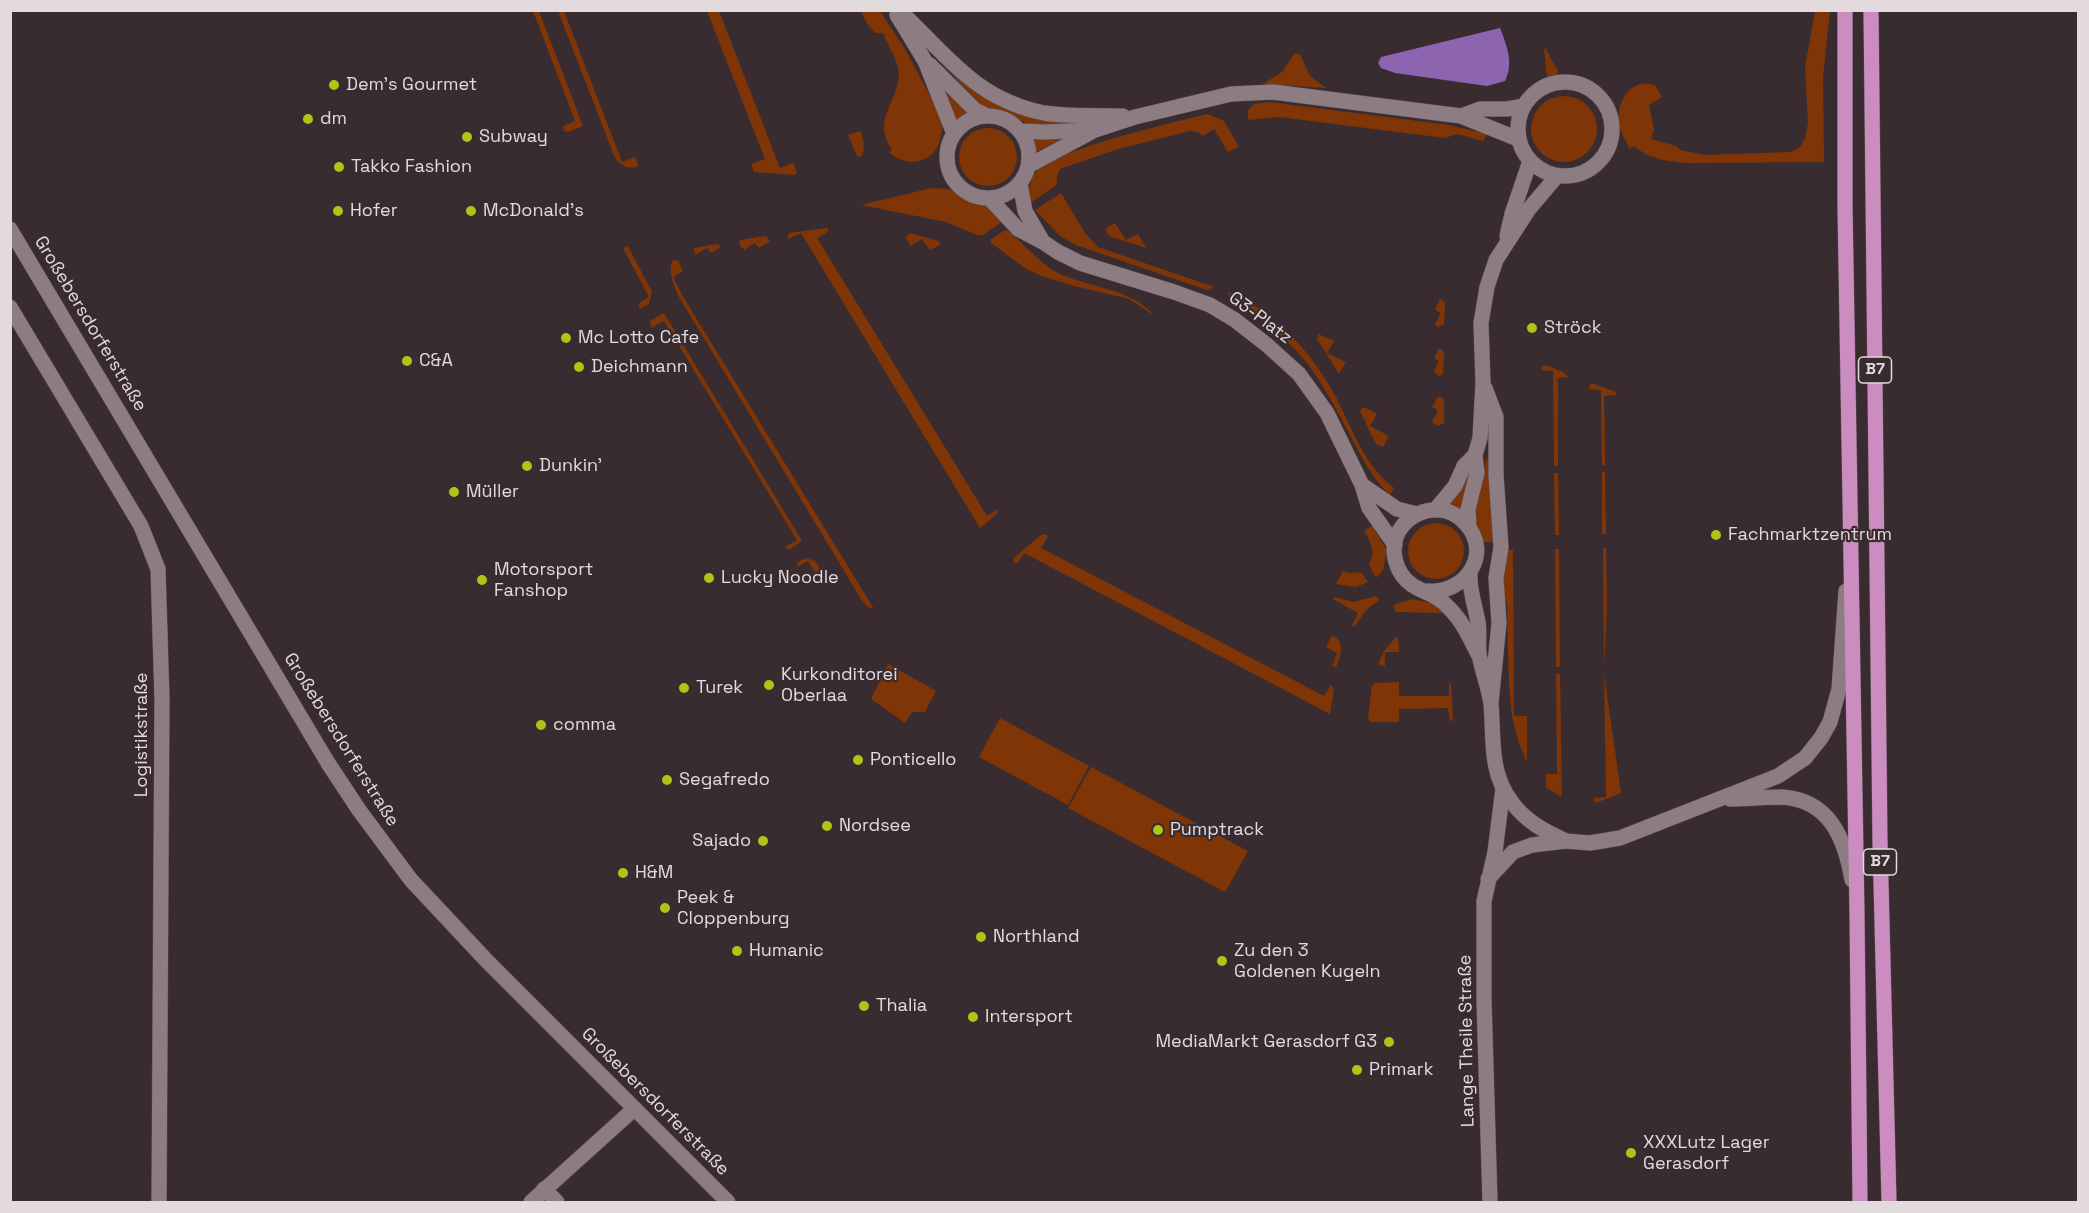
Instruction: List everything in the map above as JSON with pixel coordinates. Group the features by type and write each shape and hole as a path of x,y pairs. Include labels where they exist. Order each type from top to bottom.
{"main road":[{"name":"B7","path":"1845,10 1845,206 1860,1203"},
{"name":"B7","path":"1871,10 1880,842 1889,1203"}],"street":[{"path":"895,10 925,61 954,134"},
{"path":"899,10 958,70 985,90 1015,105 1046,113 1135,117"},
{"path":"925,61 975,110 1005,119 1020,131 1028,144 1028,166 1020,183 1002,196 989,198 974,196 964,190 950,173 947,151 954,134 967,121 986,115"},
{"path":"1567,82 1590,89 1599,96 1608,110 1612,129 1611,142 1604,156 1592,168 1573,176 1557,176 1543,171 1530,161 1518,139 1518,123 1524,106 1537,91 1545,86 1567,82"},
{"path":"1028,166 1095,130 1135,117 1231,94 1273,92 1461,116 1518,139"},
{"path":"1461,116 1480,110 1524,106"},
{"path":"1020,131 1095,130"},
{"path":"1505,246 1512,214 1530,161"},
{"path":"1435,510 1455,486 1464,466 1475,455 1480,438 1483,383 1481,323 1487,287 1505,246 1529,209 1557,176"},
{"name":"G3-Platz","path":"1020,183 1024,211 1043,242"},
{"name":"G3-Platz","path":"989,198 1018,229 1080,263 1210,305 1257,336 1299,374 1327,413 1362,485 1369,508 1395,545 1395,561 1403,576 1410,583 1442,600 1453,611 1479,656"},
{"name":"Großebersdorferstraße","path":"10,229 358,810 411,880 486,960 728,1203"},
{"name":"Logistikstraße","path":"10,307 141,526 158,569 162,699 159,1203"},
{"path":"1483,383 1496,417 1496,475 1501,547 1496,578 1499,623 1491,703"},
{"name":"G3-Platz","path":"1475,455 1477,473 1468,509 1469,528 1475,539 1476,550 1469,586 1478,624 1479,656 1491,703 1492,748 1495,765 1510,801 1537,828 1566,841"},
{"name":"G3-Platz","path":"1362,485 1397,509 1417,514"},
{"path":"1395,545 1398,533 1405,523 1417,514 1435,510 1453,514 1469,528"},
{"path":"1488,879 1513,852 1532,845 1566,841 1590,843 1620,838 1778,776 1794,767 1810,752 1830,722 1839,689 1851,516"},
{"path":"1428,591 1444,591 1456,586 1470,573"},
{"name":"G3-Platz","path":"1488,879 1495,852 1503,788"},
{"path":"1721,800 1782,797 1797,800 1824,814 1835,826 1842,839 1849,862 1857,912"},
{"name":"Lange Theile Straße","path":"1488,879 1484,901 1484,1000 1490,1203"},
{"path":"531,1203 634,1109"},
{"path":"544,1190 557,1203"}],"shaded area":[{"path":"533,11 539,11 583,126 568,132 564,131 563,126 575,121"},
{"path":"558,11 564,11 622,162 635,157 638,165 636,167 624,166 615,158"},
{"path":"707,11 719,11 780,168 793,163 797,173 795,175 754,172 751,164 765,159"},
{"path":"861,11 880,11 905,49 940,114 941,139 930,156 922,160 912,162 889,153 892,150 886,139 885,120 898,84 899,73 883,33 875,33"},
{"path":"1815,11 1830,11 1823,76 1824,162 1685,163 1662,160 1645,154 1634,146 1630,149 1619,122 1621,104 1624,96 1630,90 1637,85 1645,84 1655,85 1662,97 1649,105 1654,130 1651,139 1676,146 1680,150 1705,155 1791,152 1800,147 1805,138 1808,123 1805,67"},
{"path":"1500,28 1509,61 1505,81 1487,86 1395,73 1381,68 1378,63 1381,57"},
{"path":"1544,49 1558,71 1557,74 1547,77"},
{"path":"1294,54 1300,54 1310,76 1326,88 1263,84 1282,72"},
{"path":"956,76 1068,122 1040,127 985,107 975,102 954,78"},
{"path":"947,89 968,114 956,121 943,92"},
{"path":"1558,96 1570,96 1582,101 1592,111 1597,129 1595,142 1582,157 1570,162 1558,162 1546,157 1536,147 1531,135 1531,123 1536,111 1546,101"},
{"path":"1269,102 1449,125 1487,134 1483,141 1457,134 1445,138 1279,117 1248,120 1248,110 1254,104"},
{"path":"1207,114 1224,121 1239,147 1228,152 1214,129 1202,136 1199,132 1190,131 1118,149 1060,169 1057,185 1030,203 1029,191 1034,175 1049,160 1122,136"},
{"path":"988,128 999,130 1012,141 1017,157 1015,168 1004,181 988,186 977,184 964,173 959,157 961,146 972,133"},
{"path":"860,131 864,144 860,157 857,156 848,135"},
{"path":"1062,136 1063,139 1035,152 1032,139"},
{"path":"932,188 950,189 963,198 988,207 1003,221 983,235 977,235 946,222 861,205"},
{"path":"1061,193 1085,233 1098,247 1214,287 1207,290 1076,245 1060,236 1035,210"},
{"path":"1115,223 1126,240 1138,234 1146,248 1109,236 1105,229"},
{"path":"827,228 829,231 817,238 987,516 998,509 998,513 980,528 801,233 787,238 789,233"},
{"path":"1005,230 1051,269 1070,278 1122,294 1145,307 1155,316 1129,299 1070,285 1025,268 991,243 990,240"},
{"path":"909,233 939,241 941,244 930,250 922,239 911,246 906,238"},
{"path":"766,236 770,241 759,248 755,243 744,250 739,243 740,240"},
{"path":"717,244 721,247 711,253 707,248 695,255 694,248"},
{"path":"628,246 652,292 649,304 640,309 638,304 649,297 623,248"},
{"path":"672,261 678,261 683,271 673,277 682,295 874,609 868,607 861,599 679,297 671,275"},
{"path":"1227,292 1237,295 1269,315 1263,320 1234,301"},
{"path":"1440,299 1445,302 1444,324 1438,327 1435,324 1441,313 1435,310"},
{"path":"664,313 802,541 789,550 785,547 797,540 664,321 651,328 650,321"},
{"path":"1281,325 1304,350 1323,376 1367,458 1394,488 1390,495 1368,468 1310,366 1275,331"},
{"path":"1318,334 1334,341 1327,353 1346,362 1339,374 1317,339"},
{"path":"1439,348 1444,352 1443,374 1439,376 1434,371 1439,361 1434,358"},
{"path":"1546,365 1569,377 1558,378 1558,466 1554,466 1553,371 1541,370"},
{"path":"1591,383 1616,392 1617,395 1604,396 1605,465 1602,465 1601,390 1588,389"},
{"path":"1438,396 1444,399 1444,423 1438,426 1432,422 1438,410 1432,407"},
{"path":"1362,408 1377,414 1370,426 1389,436 1383,447 1376,444 1360,411"},
{"path":"1487,456 1496,542 1483,542 1475,520 1474,510"},
{"path":"1602,472 1605,472 1606,534 1602,534"},
{"path":"1554,473 1558,473 1559,535 1555,535"},
{"path":"1466,475 1471,476 1461,511 1448,506"},
{"path":"1431,523 1441,523 1456,531 1462,540 1464,551 1462,562 1456,571 1441,579 1431,579 1420,574 1413,567 1408,556 1408,546 1413,535 1420,528"},
{"path":"1372,526 1387,550 1383,570 1376,578 1369,565 1372,548 1364,531"},
{"path":"1044,534 1048,536 1041,548 1324,696 1331,685 1334,689 1330,714 1024,553 1018,563 1014,563 1014,558"},
{"path":"1603,548 1606,548 1607,607 1604,666"},
{"path":"1555,549 1559,549 1560,667 1556,667"},
{"path":"1507,550 1513,550 1514,716 1527,716 1527,763 1512,716 1509,685 1507,605 1502,587"},
{"path":"806,558 815,561 825,576 820,580 808,561 797,567 797,562"},
{"path":"1343,571 1361,572 1368,582 1356,587 1336,584"},
{"path":"1376,596 1379,600 1366,610 1354,627 1352,626 1358,613 1333,599 1334,597 1353,602"},
{"path":"1412,599 1435,604 1444,611 1442,613 1396,612 1393,605"},
{"path":"1332,635 1337,638 1341,646 1336,668 1332,666 1337,653 1326,647"},
{"path":"1398,637 1399,652 1385,652 1385,666 1378,665 1384,651"},
{"path":"888,664 936,691 925,712 912,712 905,723 871,699"},
{"path":"1556,674 1560,674 1562,797 1546,788 1546,774 1557,774"},
{"path":"1604,674 1621,793 1596,803 1593,798 1606,797"},
{"path":"1399,682 1399,696 1449,696 1449,682 1453,719 1450,722 1448,708 1399,709 1399,722 1371,722 1368,718 1372,686 1375,683"},
{"path":"1000,718 1089,766 1068,805 979,757"},
{"name":"Pumptrack","path":"1091,767 1248,851 1225,892 1068,808"}],"place":[{"name":"Dem's Gourmet","path":"334,85"},
{"name":"dm","path":"308,119"},
{"name":"Subway","path":"467,137"},
{"name":"Takko Fashion","path":"339,167"},
{"name":"Hofer","path":"338,211"},
{"name":"McDonald's","path":"471,211"},
{"name":"Ströck","path":"1532,328"},
{"name":"Mc Lotto Cafe","path":"566,338"},
{"name":"C&A","path":"407,361"},
{"name":"Deichmann","path":"579,367"},
{"name":"Dunkin'","path":"527,466"},
{"name":"Müller","path":"454,492"},
{"name":"Fachmarktzentrum","path":"1716,535"},
{"name":"Lucky Noodle","path":"709,578"},
{"name":"Motorsport Fanshop","path":"482,580"},
{"name":"Kurkonditorei Oberlaa","path":"769,685"},
{"name":"Turek","path":"684,688"},
{"name":"comma","path":"541,725"},
{"name":"Ponticello","path":"858,760"},
{"name":"Segafredo","path":"667,780"},
{"name":"Nordsee","path":"827,826"},
{"name":"Pumptrack","path":"1158,830"},
{"name":"Sajado","path":"763,841"},
{"name":"H&M","path":"623,873"},
{"name":"Peek & Cloppenburg","path":"665,908"},
{"name":"Northland","path":"981,937"},
{"name":"Humanic","path":"737,951"},
{"name":"Zu den 3 Goldenen Kugeln","path":"1222,961"},
{"name":"Thalia","path":"864,1006"},
{"name":"Intersport","path":"973,1017"},
{"name":"MediaMarkt Gerasdorf G3","path":"1389,1042"},
{"name":"Primark","path":"1357,1070"},
{"name":"XXXLutz Lager Gerasdorf","path":"1631,1153"}]}
